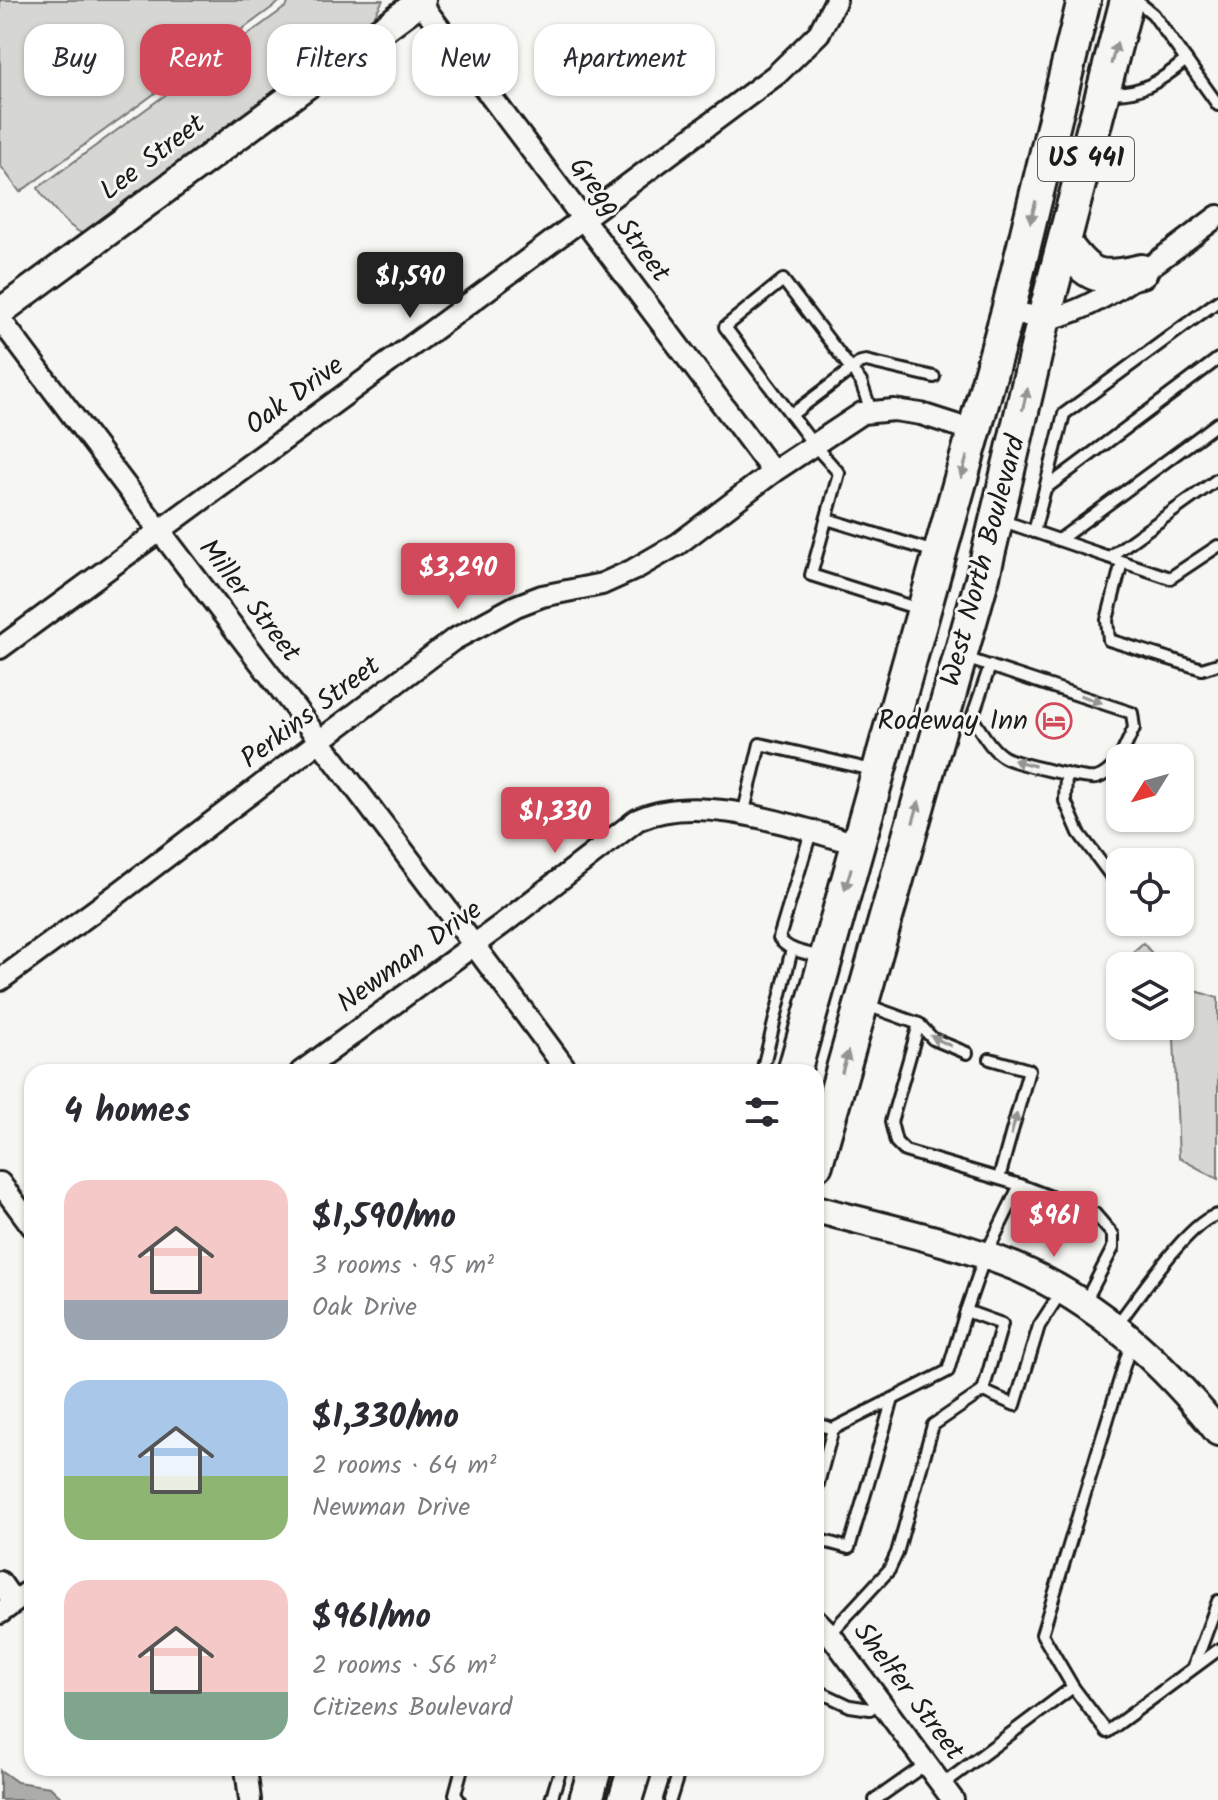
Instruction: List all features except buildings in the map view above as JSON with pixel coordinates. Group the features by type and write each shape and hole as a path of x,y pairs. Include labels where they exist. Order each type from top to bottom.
{"main road":[{"name":"West North Boulevard","path":"794,1064 797,1000 826,958 1008,311 1084,0"},
{"name":"West North Boulevard","path":"824,1136 862,1003 975,661 997,520 1044,318 1127,0"},
{"path":"1064,243 1088,272 1106,277 1141,271"},
{"path":"586,1800 593,1776"},
{"path":"608,1776 610,1800"},
{"path":"625,1800 632,1776"}],"street":[{"name":"Oak Drive","path":"0,648 584,218 800,54 819,33 836,0"},
{"name":"Gregg Street","path":"421,1 773,472"},
{"name":"Lee Street","path":"0,312 421,1"},
{"path":"1008,311 1044,318 1074,311 1103,297 1218,216"},
{"name":"Miller Street","path":"0,319 321,740 562,1064"},
{"name":"Perkins Street","path":"0,980 453,640 472,629 542,596 602,584 633,570 678,544 848,420 871,411 894,410 921,414 974,431"},
{"name":"Newman Drive","path":"312,1064 637,820 653,813 704,809 858,844"},
{"path":"0,1183 24,1215"},
{"path":"824,1211 985,1256 1018,1268 1073,1298 1124,1334 1178,1385 1218,1432"},
{"path":"0,1582 7,1607 24,1595"},
{"name":"Shelfer Street","path":"824,1632 947,1793"},
{"path":"247,1776 250,1800"}],"lane":[{"path":"1127,0 1142,5 1153,14 1218,105"},
{"path":"1104,92 1122,94 1145,88 1161,80 1186,60"},
{"path":"871,411 861,382 783,280 725,327 813,444 839,473 811,575 924,610"},
{"path":"1034,532 1064,414 1218,301"},
{"path":"1046,488 1218,359"},
{"path":"791,415 866,361 934,377"},
{"path":"1059,540 1218,423"},
{"path":"1109,557 1218,479"},
{"path":"827,519 940,553"},
{"path":"997,520 1170,578 1218,546"},
{"path":"1122,562 1107,620 1109,640 1202,669 1218,664"},
{"path":"975,661 1132,713 1134,728 1127,744"},
{"path":"960,711 1004,757 1066,774 1096,778 1106,773"},
{"path":"743,816 760,744 878,771"},
{"path":"1066,774 1065,801 1079,833 1106,869"},
{"path":"811,832 779,938 792,949 826,958"},
{"path":"766,1064 797,1000 792,949"},
{"path":"862,1003 919,1024 933,1039 967,1053"},
{"path":"919,1024 891,1122 896,1142 905,1151 999,1178 1095,1214 1113,1235 1113,1248 1073,1298 1039,1326 1015,1405 983,1391"},
{"path":"990,1059 1029,1070 999,1178"},
{"path":"824,1426 833,1429 948,1371 985,1256 1020,1185"},
{"path":"1218,1215 1208,1218 1169,1256 1124,1334 1042,1634 1073,1687 1107,1732 1218,1650"},
{"path":"824,1625 889,1570 897,1553 933,1425 983,1391 1002,1324 966,1311"},
{"path":"824,1541 849,1548 893,1399"},
{"path":"824,1462 833,1429"},
{"path":"1194,1668 1218,1601"},
{"path":"947,1793 1073,1687"},
{"path":"824,1694 850,1706 870,1709 879,1701"},
{"path":"875,1800 926,1764"},
{"path":"459,1800 455,1794 460,1776"},
{"path":"551,1800 558,1776"},
{"path":"670,1800 678,1776"}],"shaded area":[{"path":"0,0 281,1 250,24 140,24 140,96 151,96 20,192 0,165"},
{"path":"289,0 383,0 370,24 267,24 267,96 278,96 88,236 62,218 38,188 164,96 251,96 251,32 287,6"},
{"path":"1143,943 1151,952 1133,952"},
{"path":"1194,990 1218,998 1218,1179 1179,1158 1174,1040 1194,1040"},
{"path":"0,1770 17,1782 50,1787 64,1800 0,1800"}],"place":[{"name":"Rodeway Inn","path":"1054,721"}]}
